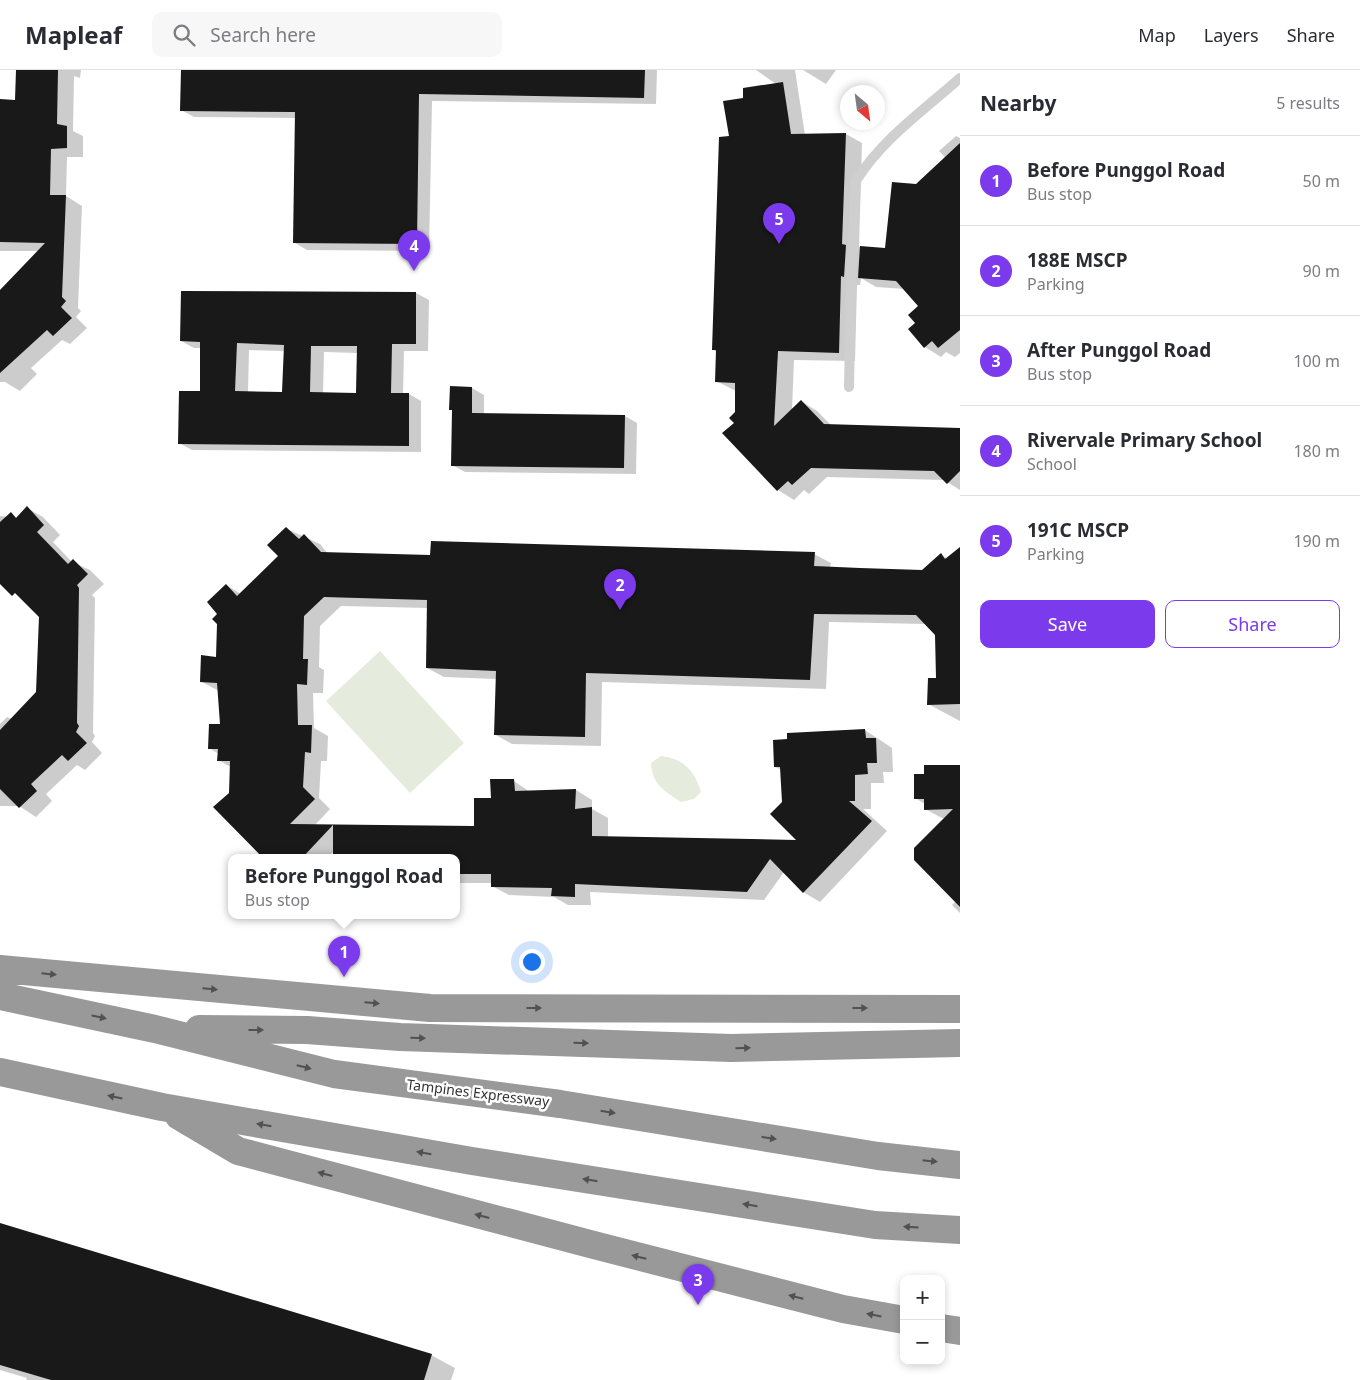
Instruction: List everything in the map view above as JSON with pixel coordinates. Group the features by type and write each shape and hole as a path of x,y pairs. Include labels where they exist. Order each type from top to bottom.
{"highway":[{"path":"0,969 430,1008 776,1007 960,1009"},
{"name":"Tampines Expressway","path":"0,996 155,1029 334,1074 560,1104 878,1156 960,1164"},
{"path":"776,1007 928,1045"},
{"path":"155,1029 307,1030 400,1038 731,1048 960,1043"},
{"path":"0,1072 162,1107 472,1161 855,1222 960,1230"},
{"path":"162,1107 238,1151 618,1252 844,1309 900,1319"},
{"path":"945,1329 960,1331"}],"lane":[{"path":"849,388 851,280 856,181 864,168 886,144 960,78"}],"shaded area":[{"path":"380,651 464,743 410,793 326,701"},
{"path":"661,756 669,757 682,763 692,772 701,792 694,799 681,802 656,782 651,763"}],"building":[{"path":"16,70 58,70 57,124 67,126 67,148 51,149 50,195 66,195 62,297 66,301 61,307 72,318 53,336 47,330 0,373 0,290 45,243 0,242 0,99 15,100"},
{"path":"181,70 645,70 644,98 419,94 417,244 293,243 295,112 180,111"},
{"path":"783,82 791,134 846,133 842,244 846,245 844,277 841,276 839,353 778,351 774,426 801,400 824,424 960,428 960,471 947,484 934,471 811,468 792,485 788,481 777,491 722,433 734,423 729,418 735,412 735,383 715,382 716,350 712,350 719,137 729,136 723,101 743,98 743,88"},
{"path":"960,143 960,330 938,348 932,341 924,348 908,329 915,323 908,315 918,306 896,281 858,278 860,246 885,248 892,182 916,184"},
{"path":"181,291 416,292 416,344 392,344 391,393 409,393 409,446 178,444 179,391 200,391 200,342 180,341","holes":["237,343 284,345 282,392 235,391","311,346 357,346 356,393 310,392"]},
{"path":"450,386 472,387 472,413 625,415 624,468 451,466 452,410 449,410"},
{"path":"27,506 44,525 37,532 68,564 73,559 88,574 77,585 79,588 77,723 79,726 76,732 87,743 68,761 62,755 31,784 37,791 19,808 0,789 0,730 36,692 39,617 15,593 12,596 0,584 0,522 11,512 16,518"},
{"path":"286,527 299,539 304,534 321,552 430,555 431,541 815,552 814,566 922,570 941,553 945,559 960,547 960,704 927,705 928,678 936,678 935,635 916,615 814,614 810,680 586,673 585,737 494,735 496,671 426,668 427,600 324,597 304,616 303,659 308,659 307,685 297,684 298,725 312,725 311,753 305,752 303,787 315,799 290,824 474,826 474,798 491,798 490,779 514,779 515,791 576,789 575,809 592,807 592,836 796,840 770,814 782,802 780,767 774,767 773,740 787,739 787,733 865,729 866,738 876,738 877,763 867,763 868,774 855,775 855,801 849,801 872,821 803,893 770,859 747,892 575,884 575,897 551,896 552,888 491,887 491,874 460,874 460,854 333,854 333,825 306,854 259,854 213,807 229,793 230,761 217,761 218,749 208,749 209,724 220,724 217,683 200,682 201,655 216,657 217,624 212,619 217,614 207,602 226,584 237,596 278,556 267,545"},
{"path":"924,765 960,765 960,907 914,860 914,848 953,809 924,810 924,799 914,799 914,774 924,774"},
{"path":"0,1223 432,1354 424,1380 51,1380 0,1365"}],"place":[{"name":"191C MSCP","path":"779,244"},
{"name":"Rivervale Primary School","path":"414,271"},
{"name":"188E MSCP","path":"620,610"},
{"name":"Before Punggol Road","path":"344,977"},
{"name":"After Punggol Road","path":"698,1305"}]}
